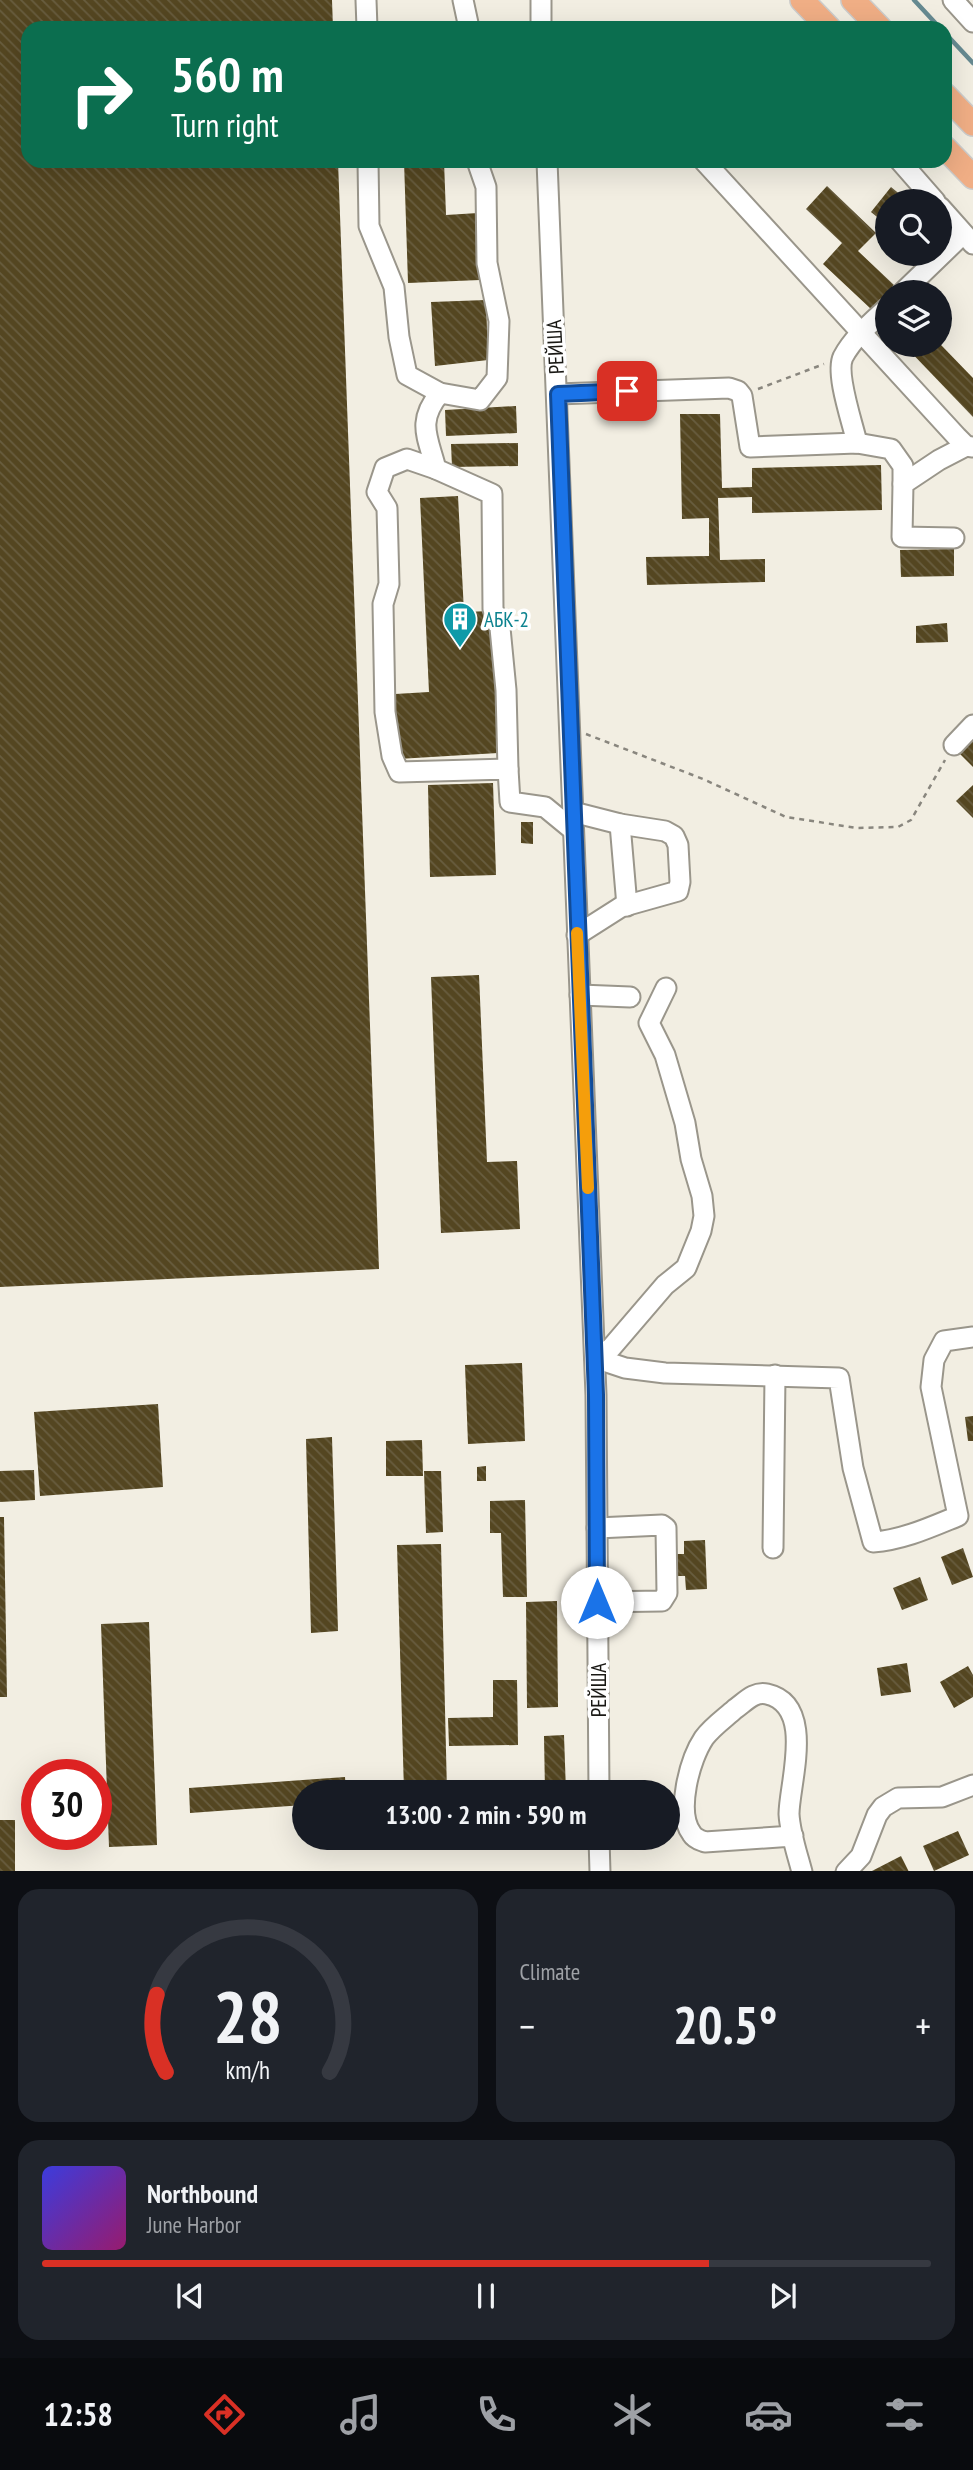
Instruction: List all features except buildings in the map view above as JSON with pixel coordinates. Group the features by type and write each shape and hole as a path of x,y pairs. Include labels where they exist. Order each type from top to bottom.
{"main road":[{"path":"802,0 822,21"},
{"path":"853,0 873,21"},
{"path":"952,102 973,124"},
{"path":"952,155 973,177"}],"street":[{"path":"366,0 367,21"},
{"path":"463,0 468,21"},
{"path":"541,0 541,21"},
{"path":"953,0 973,22"},
{"path":"368,168 369,226 394,287 399,337 407,375 440,393 480,400 497,378 499,321 487,263 486,187 479,168"},
{"name":"РЕЙША","path":"547,168 594,1358 599,1780"},
{"path":"717,168 862,332 969,446 939,460 903,484"},
{"path":"906,168 924,189"},
{"path":"918,280 968,239 952,220"},
{"path":"858,443 842,376 842,358 875,320"},
{"path":"558,394 729,388 738,391 742,396 751,447 858,443 891,449 903,466 902,537 954,538"},
{"path":"436,469 425,424 429,406 440,393"},
{"path":"508,768 399,772 391,756 385,712 383,604 389,584 387,508 377,492 385,468 407,459 492,494 493,609 500,628 506,690 510,802 545,807 573,821 665,831 674,836 678,845 678,891 608,914 577,935"},
{"path":"954,745 973,725"},
{"path":"620,824 627,906"},
{"path":"594,1358 611,1348 665,1285 686,1268 703,1223 702,1195 691,1159 685,1123 665,1055 649,1023 666,988"},
{"path":"580,995 630,997"},
{"path":"594,1358 625,1368 665,1373 839,1378 852,1468 873,1542 918,1533 958,1516 931,1387 934,1360 944,1340 973,1337"},
{"path":"773,1548 775,1375"},
{"path":"597,1528 662,1525 667,1531 667,1593 662,1601 597,1602"},
{"path":"793,1836 705,1842 693,1837 687,1825 687,1776 693,1756 709,1731 752,1695 771,1694 782,1702 794,1723 797,1764 789,1817 802,1871"},
{"path":"846,1871 861,1856 877,1815 883,1807 898,1798 942,1797 973,1785"},
{"path":"599,1850 599,1871"}],"path":[{"path":"742,396 785,377 842,358"},
{"path":"570,728 703,779 786,817 857,828 898,827 911,820 954,745"}],"waterway":[{"path":"914,0 934,21"},
{"path":"952,40 973,63"}],"slow traffic":[{"path":"577,933 588,1188"}],"place":[{"name":"АБК-2","path":"460,649"}],"route":[{"path":"597,1602 596,1395 558,394 627,391"}]}
